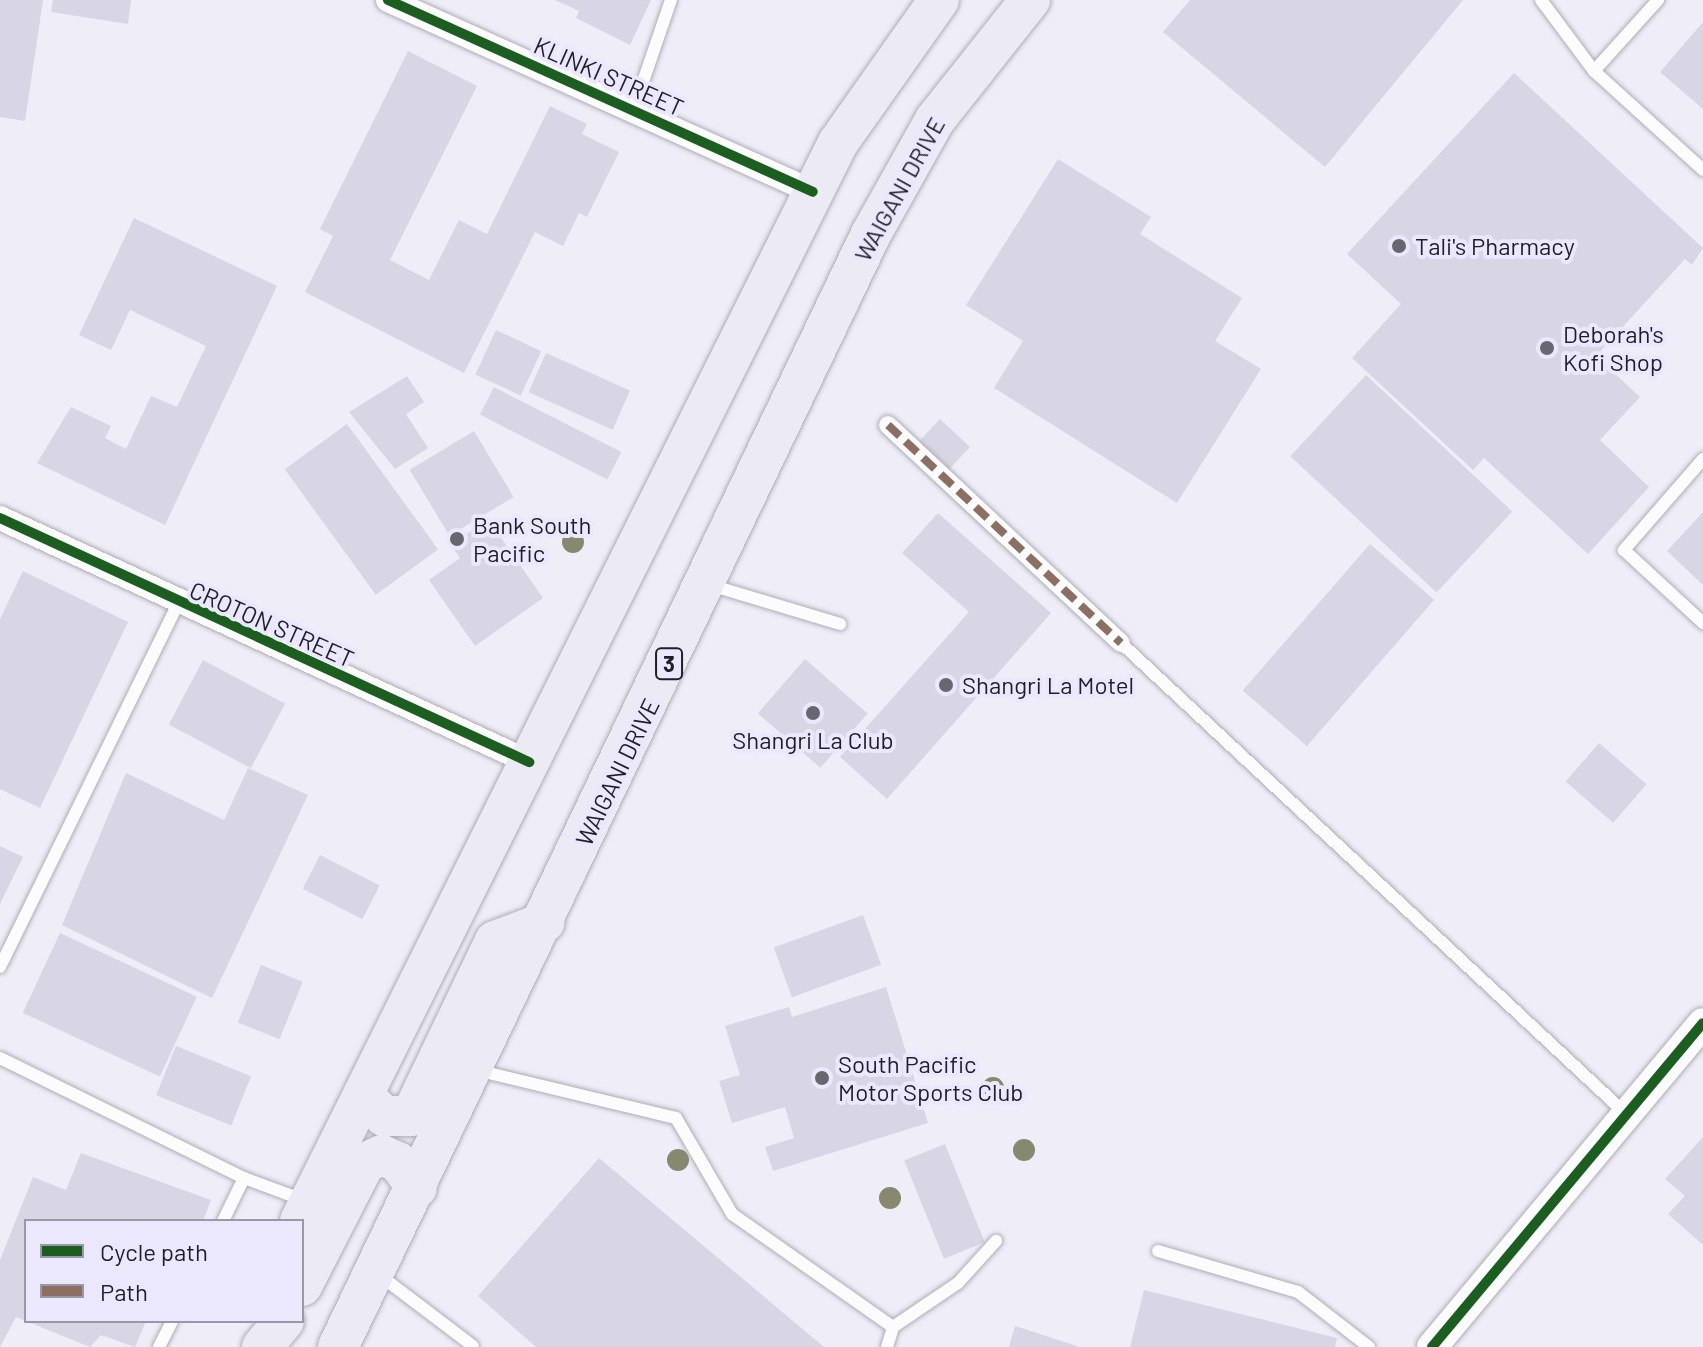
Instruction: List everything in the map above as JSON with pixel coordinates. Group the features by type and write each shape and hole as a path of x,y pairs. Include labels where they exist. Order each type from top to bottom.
{"highway":[{"path":"305,1212 838,143 939,0"},
{"name":"WAIGANI DRIVE","path":"338,1347 707,584 871,234 935,120 1030,0"},
{"path":"363,1095 384,1116 411,1116 495,941 545,922"},
{"path":"304,1282 365,1163 382,1155 390,1158 417,1188"},
{"path":"237,1347 249,1323"},
{"path":"262,1347 282,1323"}],"street":[{"name":"KLINKI STREET","path":"388,0 634,108 813,192"},
{"path":"888,425 1121,643"},
{"name":"CROTON STREET","path":"0,518 178,604 529,762"},
{"path":"1432,1347 1624,1112 1703,1023"}],"lane":[{"path":"634,108 671,0"},
{"path":"1541,0 1594,71 1703,170"},
{"path":"1594,71 1658,0"},
{"path":"1703,459 1624,550 1703,623"},
{"path":"707,584 840,624"},
{"path":"0,967 178,604"},
{"path":"1121,643 1624,1112"},
{"path":"0,1058 244,1178 305,1212"},
{"path":"474,1070 676,1118 732,1214 893,1327"},
{"path":"224,1219 244,1178"},
{"path":"887,1347 893,1327 958,1283 996,1241"},
{"path":"1158,1251 1298,1292 1369,1347"},
{"path":"376,1272 473,1346"},
{"path":"159,1347 171,1323"}],"building":[{"path":"0,0 43,0 25,121 0,117"},
{"path":"53,0 131,0 128,24 51,12"},
{"path":"555,0 651,0 630,45 576,18 579,11"},
{"path":"1190,0 1463,0 1325,167 1163,32"},
{"path":"1703,22 1703,109 1660,72"},
{"path":"408,51 477,86 390,260 429,280 459,220 487,234 550,106 587,124 582,134 619,152 587,217 579,213 563,246 535,232 464,373 305,292 333,236 320,229"},
{"path":"1514,73 1703,248 1692,265 1685,259 1596,356 1640,397 1600,440 1649,487 1588,554 1484,458 1473,470 1352,358 1401,304 1347,254"},
{"path":"1058,159 1151,217 1140,234 1242,298 1215,341 1261,369 1177,503 994,388 1023,341 966,305"},
{"path":"134,218 277,286 165,525 37,463 71,407 111,426 105,438 126,449 151,396 177,407 206,346 130,310 111,350 79,335"},
{"path":"496,330 541,351 521,396 475,374"},
{"path":"546,353 630,390 613,430 529,392"},
{"path":"1366,375 1512,511 1437,593 1290,456"},
{"path":"407,376 424,402 406,414 428,448 395,469 349,412"},
{"path":"494,387 621,452 607,480 480,415"},
{"path":"940,419 970,447 946,473 916,445"},
{"path":"347,424 438,549 376,595 285,469"},
{"path":"474,431 514,497 449,536 410,470"},
{"path":"1703,512 1703,585 1667,551"},
{"name":"Shangri La Motel","path":"938,513 1051,613 887,799 840,757 969,612 902,553"},
{"path":"488,519 543,598 475,646 429,580 460,558 451,545"},
{"path":"1370,544 1434,600 1307,746 1243,690"},
{"path":"23,571 128,622 40,808 0,789 0,619"},
{"name":"Shangri La Club","path":"805,659 868,713 820,768 758,713"},
{"path":"203,660 285,704 251,768 169,724"},
{"path":"1599,743 1647,784 1613,823 1566,781"},
{"path":"248,768 308,795 212,998 62,925 126,773 224,820"},
{"path":"0,846 23,857 0,904"},
{"path":"320,855 380,885 362,919 303,889"},
{"path":"863,915 881,965 792,997 774,947"},
{"path":"60,933 197,997 160,1077 23,1013"},
{"path":"261,965 303,982 279,1039 238,1022"},
{"name":"South Pacific Motor Sports Club","path":"886,987 928,1123 773,1171 765,1147 794,1138 785,1107 732,1123 719,1081 740,1075 725,1026 789,1007 792,1017"},
{"path":"176,1046 251,1076 231,1125 156,1095"},
{"path":"1703,1137 1703,1245 1668,1214 1685,1196 1665,1179"},
{"path":"945,1144 985,1242 944,1259 904,1160"},
{"path":"81,1153 211,1200 204,1219 24,1219 24,1320 16,1317 0,1347 0,1260 33,1177 66,1190"},
{"path":"599,1158 824,1347 536,1347 478,1296"},
{"path":"1144,1290 1337,1338 1335,1347 1130,1347"},
{"path":"31,1323 145,1323 135,1347 101,1335 90,1347"},
{"path":"1015,1326 1077,1346 1077,1347 1009,1347"}],"marked path":[{"path":"888,425 1121,643"}],"cycle path":[{"path":"388,0 813,192"},
{"path":"0,518 529,762"},
{"path":"1432,1347 1703,1023"}],"place":[{"name":"Tali's Pharmacy","path":"1399,246"},
{"name":"Deborah's Kofi Shop","path":"1547,348"},
{"name":"Bank South Pacific","path":"457,539"},
{"name":"Shangri La Motel","path":"946,685"},
{"name":"Shangri La Club","path":"813,713"},
{"name":"South Pacific Motor Sports Club","path":"822,1078"}]}
